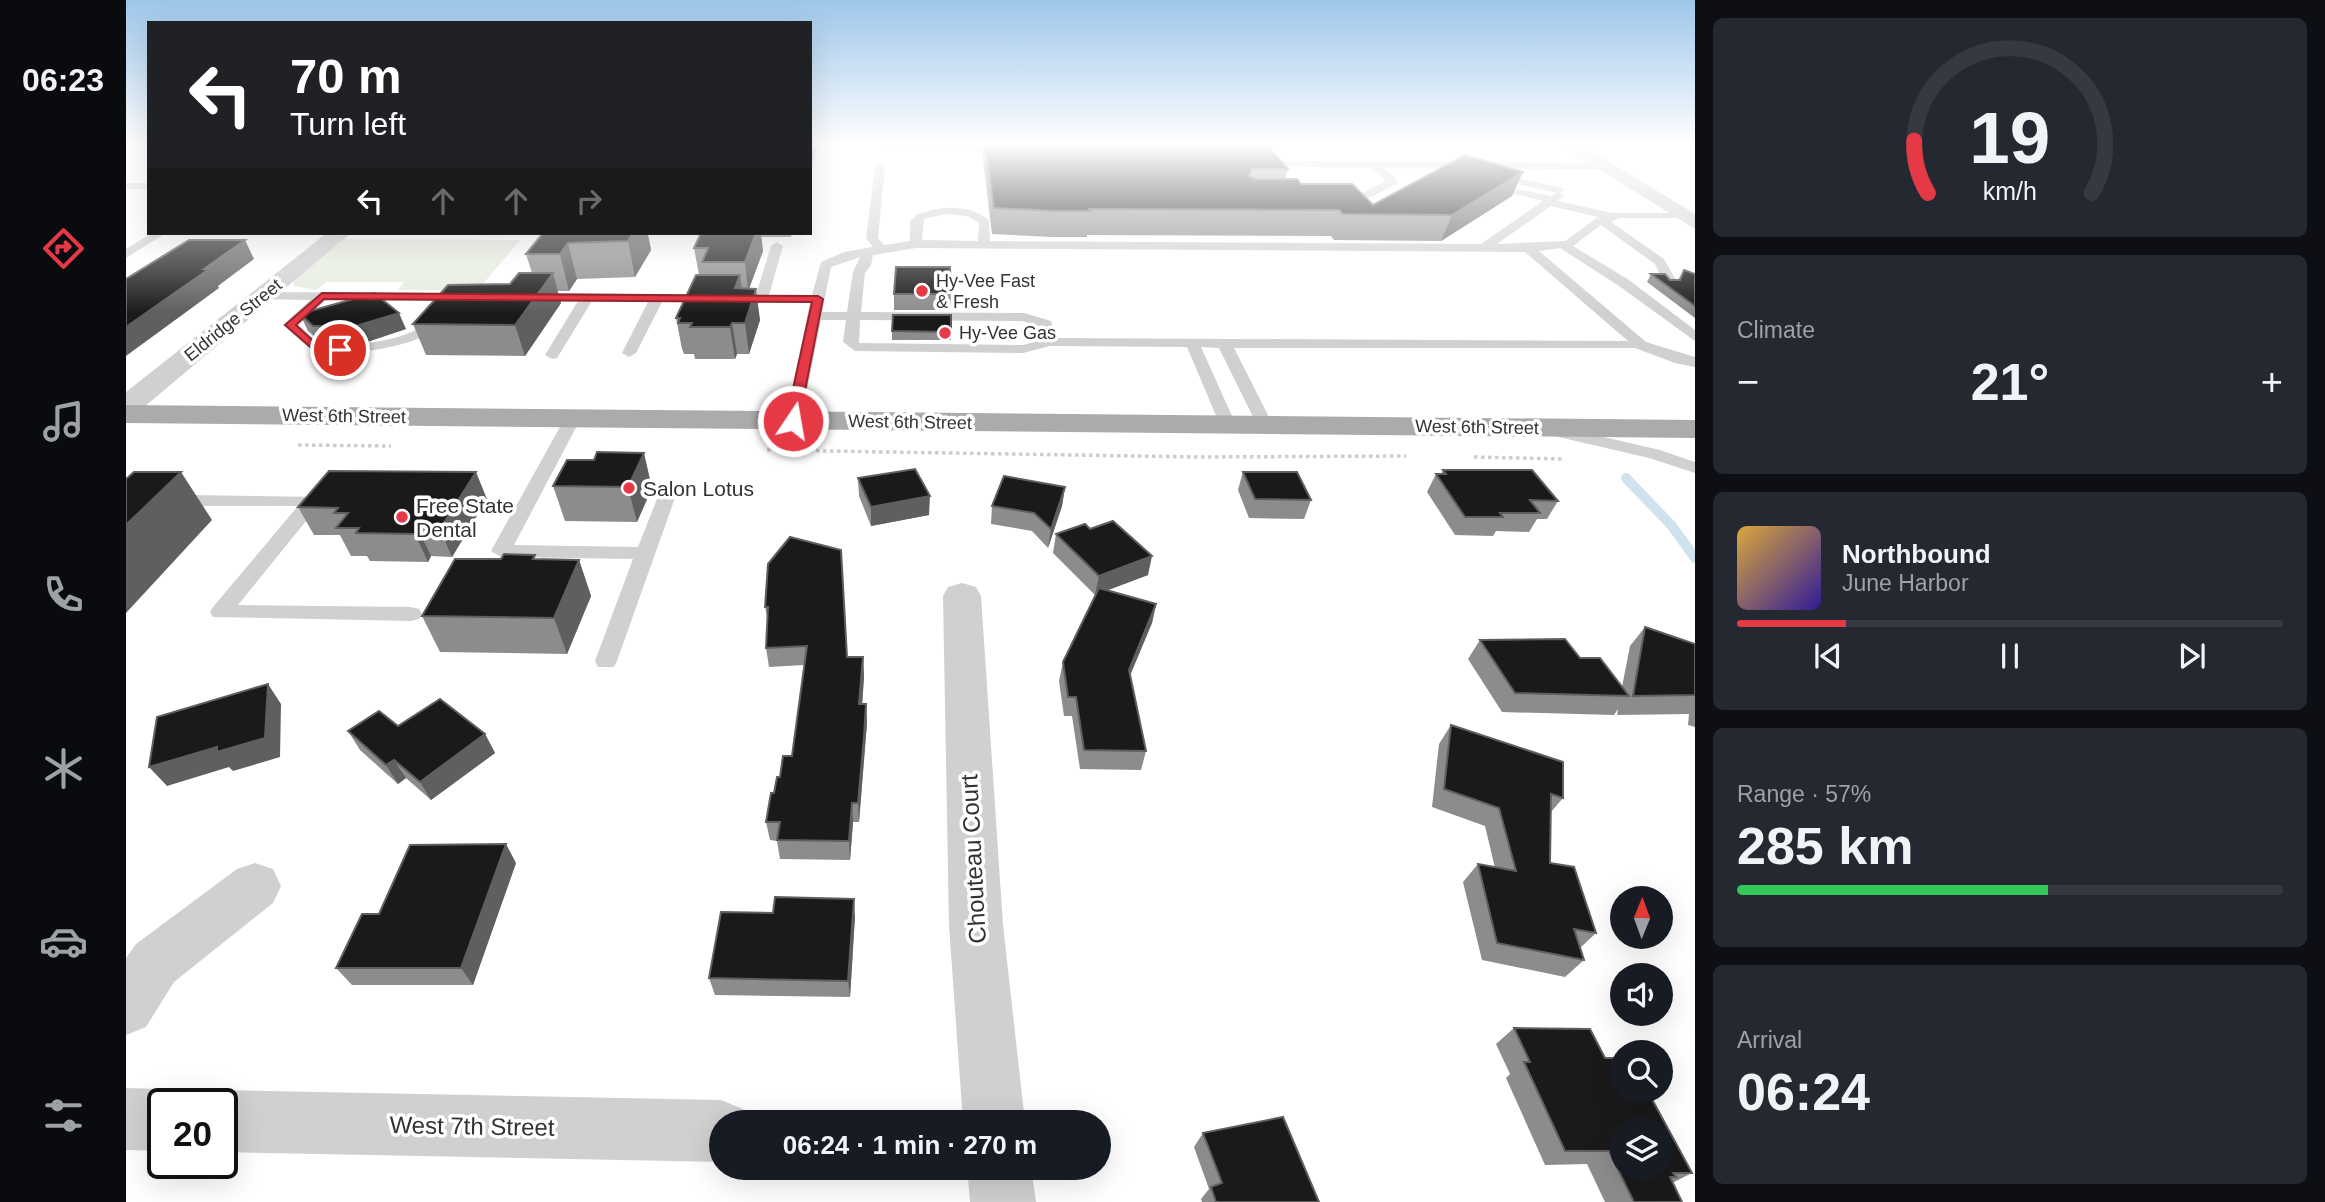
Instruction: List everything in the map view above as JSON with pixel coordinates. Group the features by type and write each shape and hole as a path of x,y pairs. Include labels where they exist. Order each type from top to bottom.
{"main road":[{"name":"West 6th Street","path":"126,414 1695,429"}],"street":[{"path":"1659,201 1688,219"},
{"name":"Eldridge Street","path":"126,407 338,235"},
{"name":"Chouteau Court","path":"962,596 971,862 980,998 993,1110"},
{"path":"126,1007 155,963 255,886"},
{"path":"126,1119 147,1120"},
{"name":"West 7th Street","path":"238,1121 709,1131"},
{"path":"1000,1180 1003,1202"}],"lane":[{"path":"876,201 873,250 859,272 850,342 855,347 1023,349 1050,342 1507,345 1535,355 1591,358 1600,355 1603,346 1637,344 1679,360 1695,362"},
{"path":"1485,247 1548,201"},
{"path":"1564,201 1606,219 1660,262 1670,282"},
{"path":"916,244 916,222 920,217 951,211 980,218 985,222 984,245"},
{"path":"793,421 825,265 839,257 916,244 1528,248 1563,245 1576,240 1606,219 1688,219"},
{"path":"126,254 157,235"},
{"path":"1563,245 1624,283 1695,337"},
{"path":"761,299 777,246"},
{"path":"1528,248 1638,340 1637,344"},
{"path":"263,295 486,297"},
{"path":"322,296 290,325 317,350 364,350 432,328 459,297"},
{"path":"513,297 818,299"},
{"path":"552,355 588,297"},
{"path":"629,353 657,298"},
{"path":"814,316 1024,317 1046,324 1050,342"},
{"path":"1192,343 1228,425"},
{"path":"1224,343 1265,425"},
{"path":"573,418 500,551 645,553"},
{"path":"1544,428 1654,454 1695,468"},
{"path":"606,661 666,498"},
{"path":"128,502 312,501 221,612 411,614"}],"path":[{"path":"286,444 404,446"},
{"path":"765,450 1198,457 1418,456"},
{"path":"1473,457 1567,459"}],"shaded area":[{"path":"343,239 520,240 477,291 398,290 404,282 326,282 316,290 294,286 294,280"}],"building":[{"path":"993,201 1369,201 1373,205 1380,201 1475,201 1452,215 1343,214 1339,210 1055,211 994,208"},
{"path":"541,235 632,235 628,241 568,243 560,254 526,254"},
{"path":"700,235 755,235 745,262 702,262 708,248 694,248"},
{"path":"189,240 245,240 204,269 209,269 126,327 126,279"},
{"path":"896,267 950,267 951,294 894,294"},
{"path":"1684,270 1695,274 1695,306 1651,274 1665,274 1670,280 1680,280"},
{"path":"519,273 553,273 515,325 413,324 448,285 510,284"},
{"path":"696,275 740,275 735,288 756,289 745,323 732,323 730,327 690,327 692,323 678,323 680,318 676,318"},
{"path":"374,293 399,313 356,326 313,326 300,314"},
{"path":"893,315 951,315 951,332 892,331"},
{"path":"597,452 644,453 628,487 553,486 567,460 594,460"},
{"path":"915,469 930,496 871,507 858,478"},
{"path":"1443,470 1532,470 1558,501 1530,500 1540,513 1500,513 1503,517 1465,517 1436,474 1446,474"},
{"path":"329,471 476,472 440,529 418,529 415,534 356,533 359,528 336,528 348,513 334,513 338,508 298,507"},
{"path":"134,472 181,472 126,525 126,479"},
{"path":"1243,472 1297,472 1311,500 1255,499"},
{"path":"1004,476 1065,487 1051,529 1034,513 992,506"},
{"path":"1113,521 1152,556 1099,576 1056,534 1085,524 1090,529"},
{"path":"790,537 841,550 847,657 863,657 859,704 866,704 864,737 858,803 852,803 849,841 777,840 780,822 766,822 771,793 774,793 777,777 780,777 783,756 792,756 807,646 766,648 768,564"},
{"path":"504,554 535,555 533,559 579,560 554,618 422,616 455,559 501,559"},
{"path":"1099,588 1156,604 1129,670 1146,751 1084,750 1076,697 1068,697 1063,662"},
{"path":"1645,627 1695,644 1695,695 1633,696"},
{"path":"1565,639 1580,658 1600,658 1629,696 1515,693 1480,640"},
{"path":"268,684 265,738 217,752 217,747 149,767 157,717"},
{"path":"440,699 485,734 420,782 394,760 386,765 348,731 379,711 398,726"},
{"path":"1451,725 1563,762 1563,798 1551,794 1550,863 1574,867 1596,933 1574,929 1584,960 1497,943 1478,864 1516,871 1499,808 1444,789"},
{"path":"506,844 461,968 336,968 362,914 379,914 410,845"},
{"path":"775,897 854,899 848,981 709,978 721,912 773,913"},
{"path":"1514,1028 1590,1029 1605,1058 1610,1058 1610,1103 1654,1103 1662,1117 1610,1117 1610,1153 1565,1151 1524,1062 1530,1062"},
{"path":"1283,1117 1319,1202 1216,1202 1211,1187 1222,1183 1203,1133"},
{"path":"1673,1138 1692,1173 1673,1173"},
{"path":"1623,1180 1671,1180 1682,1202 1634,1202"}],"waterway":[{"path":"1626,478 1672,526 1695,558"}],"place":[{"name":"Hy-Vee Fast & Fresh","path":"922,291"},
{"name":"Hy-Vee Gas","path":"945,333"},
{"name":"Salon Lotus","path":"629,488"},
{"name":"Free State Dental","path":"402,517"}],"route":[{"path":"340,350 317,350 290,325 322,296 818,299 793,421"}]}
